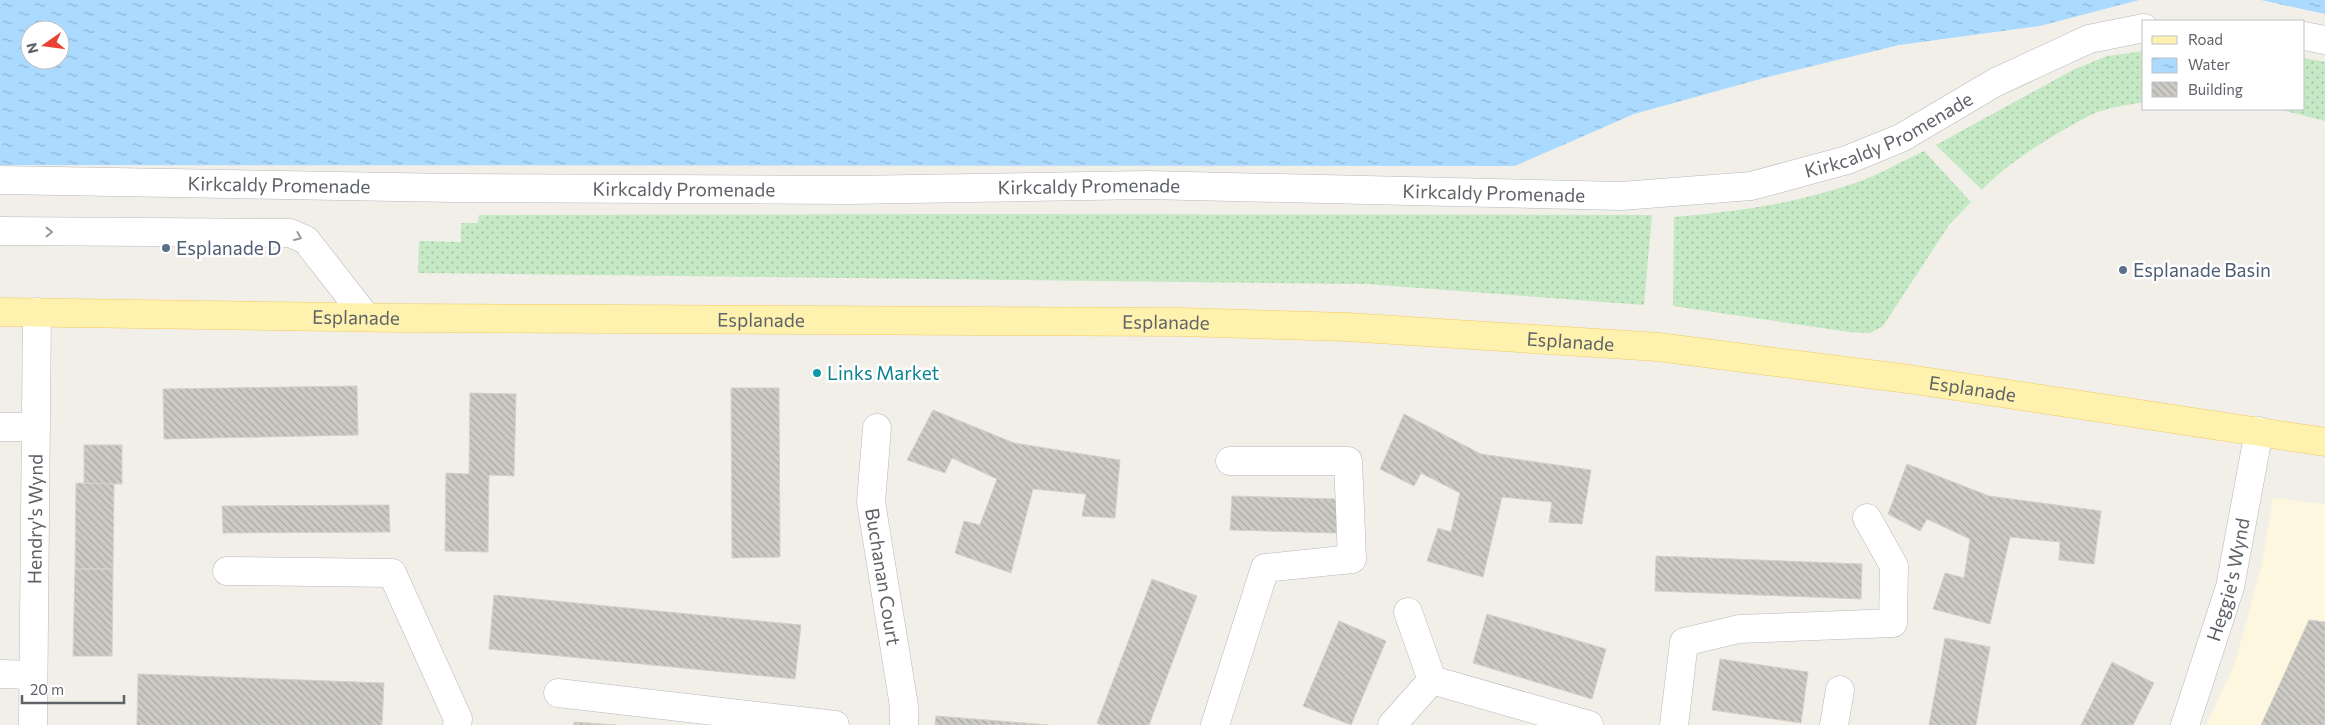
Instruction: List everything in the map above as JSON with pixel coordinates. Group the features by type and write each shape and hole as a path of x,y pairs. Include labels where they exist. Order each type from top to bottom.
{"main road":[{"name":"Esplanade","path":"0,312 366,317 1182,322 1346,327 1678,349 1909,379 2325,442"}],"street":[{"name":"Kirkcaldy Promenade","path":"0,180 452,188 840,190 1147,185 1621,196 1664,194 1751,186 1847,160 1901,138 1996,82 2089,39 2142,28"},
{"path":"2305,36 2325,40"},
{"path":"0,231 290,233 306,240 366,317"},
{"name":"Hendry's Wynd","path":"33,725 37,312"},
{"path":"0,427 35,427"},
{"name":"Buchanan Court","path":"878,428 871,502 904,706 904,725"},
{"name":"Heggie's Wynd","path":"2185,725 2230,588 2259,431"},
{"path":"1215,725 1265,568 1352,559 1348,461 1230,461"},
{"path":"1674,725 1684,642 1740,629 1893,623 1894,566 1867,518"},
{"path":"227,571 392,574 458,719 458,725"},
{"path":"1408,612 1432,680"},
{"path":"0,674 33,675"},
{"path":"1392,725 1432,680"},
{"path":"1432,680 1589,725"},
{"path":"1834,725 1840,690"},
{"path":"558,693 835,725"}],"shaded area":[{"path":"2273,498 2325,504 2325,725 2206,725 2234,666 2262,564"}],"green space":[{"path":"2142,51 2142,102 2107,109 2081,120 2020,158 1982,190 1936,145 2073,70 2107,56"},
{"path":"2305,58 2325,62 2325,121 2282,110 2305,110"},
{"path":"1924,151 1971,202 1949,225 1883,326 1870,333 1849,332 1673,306 1674,217 1744,209 1813,196 1867,179"},
{"path":"479,215 1652,215 1644,305 1366,284 418,273 419,241 461,242 461,223 478,223"}],"water":[{"path":"0,0 2139,0 2040,26 1899,45 1764,78 1634,114 1515,166 0,165"},
{"path":"2261,0 2325,0 2325,14"}],"building":[{"path":"357,386 358,435 164,439 163,389"},
{"path":"731,388 779,388 780,557 732,558"},
{"path":"470,393 516,394 514,476 489,475 488,552 445,551 446,473 469,474"},
{"path":"933,410 1014,443 1120,460 1115,518 1082,516 1086,494 1033,489 1011,573 955,553 964,521 980,525 997,479 952,458 945,473 907,460"},
{"path":"1404,414 1481,454 1591,470 1582,524 1549,522 1552,502 1502,497 1483,577 1427,561 1438,528 1451,532 1460,493 1421,473 1414,486 1380,469"},
{"path":"84,445 122,445 122,484 84,483"},
{"path":"1907,464 1989,496 2101,511 2094,564 2059,560 2060,542 2010,537 1990,624 1933,609 1945,573 1964,578 1970,539 1927,519 1920,531 1888,514"},
{"path":"76,483 114,484 113,569 75,569"},
{"path":"1232,496 1338,499 1336,533 1230,530"},
{"path":"389,505 390,532 223,533 222,506"},
{"path":"1656,556 1862,564 1861,599 1655,591"},
{"path":"75,569 113,569 112,656 73,656"},
{"path":"1152,579 1197,596 1149,725 1101,725 1097,723"},
{"path":"494,595 801,625 795,679 489,649"},
{"path":"1487,614 1606,649 1592,699 1473,663"},
{"path":"2309,620 2325,622 2325,725 2261,725"},
{"path":"1339,621 1386,641 1351,725 1303,706"},
{"path":"1945,638 1990,647 1976,725 1929,725"},
{"path":"1720,659 1808,672 1801,723 1712,710"},
{"path":"2112,662 2154,683 2133,725 2081,725"},
{"path":"138,674 384,683 382,725 137,725"},
{"path":"937,716 1049,725 935,725"},
{"path":"574,722 617,725 574,725"}],"place":[{"name":"Esplanade D","path":"166,248"},
{"name":"Esplanade Basin","path":"2123,270"},
{"name":"Links Market","path":"817,373"}]}
